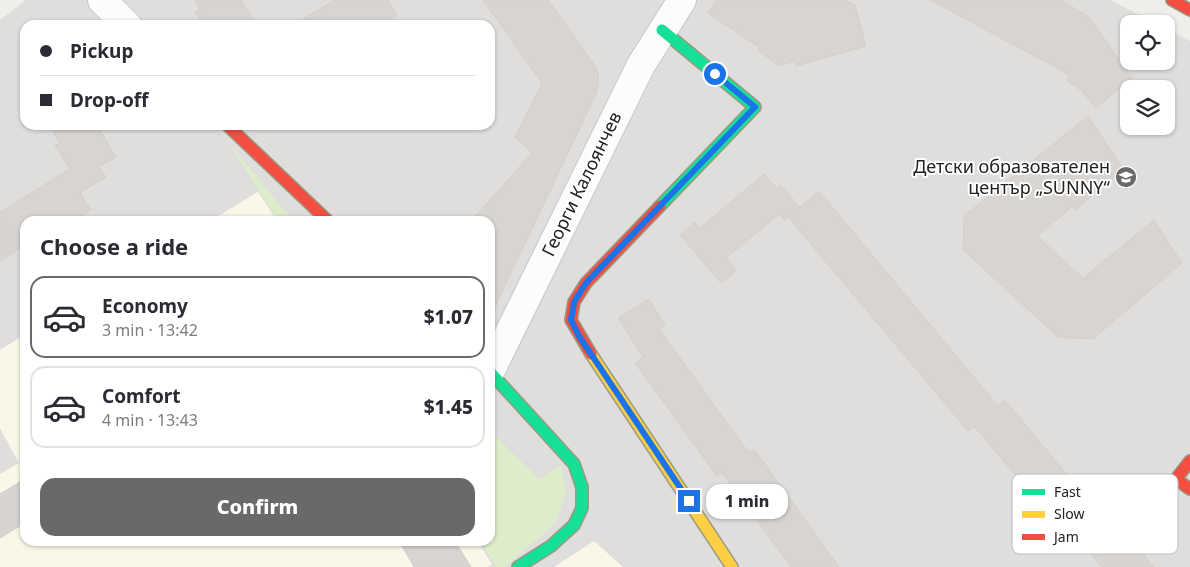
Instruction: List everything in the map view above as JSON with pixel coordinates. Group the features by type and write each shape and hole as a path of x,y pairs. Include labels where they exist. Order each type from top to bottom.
{"street":[{"path":"102,0 122,20"},
{"name":"Георги Калоянчев","path":"495,362 641,65 682,0"},
{"path":"1172,0 1190,10"},
{"path":"662,30 755,107 586,283 574,302 571,320 579,336 732,567"},
{"path":"233,130 323,216"},
{"path":"495,377 574,464 582,487 582,508 574,525 551,546 518,567"},
{"path":"1178,476 1190,461"},
{"path":"1178,480 1190,489"}],"shaded area":[{"path":"26,0 1110,0 1139,15 1120,15 1120,70 1175,70 1175,34 1190,41 1190,567 487,567 492,564 480,546 495,546 495,216 274,216 258,192 218,216 20,216 20,338 0,350 0,20"},
{"path":"258,192 274,216 218,216"},
{"path":"20,338 20,546 480,546 492,564 487,567 0,567 0,474 19,463 0,428 0,350"},
{"path":"0,428 19,463 0,474"},
{"path":"594,541 623,567 554,567"}],"green space":[{"path":"228,142 289,216 275,216"},
{"path":"495,436 539,479 561,465 566,492 556,523 505,567 496,567 483,546 495,546"}],"building":[{"path":"195,0 241,0 254,20 200,20 195,12 200,9"},
{"path":"334,0 388,0 397,14 388,20 302,20"},
{"path":"483,0 548,0 594,64 598,72 599,82 596,94 495,306 495,216 475,216 532,153 515,137 542,83"},
{"path":"717,0 844,0 855,5 866,46 796,66 795,61 778,66 758,50 759,47 708,13"},
{"path":"930,0 1061,0 1089,17 1120,61 1120,70 1126,70 1132,78 1130,80 1120,80 1120,88 1096,108 1081,90 1067,81 1070,75"},
{"path":"1088,116 1123,169 1075,210 1073,206 1037,236 1083,278 1154,220 1182,263 1093,339 1058,337 963,250 964,216"},
{"path":"52,130 100,130 116,157 99,167 106,177 80,193 91,210 81,216 20,216 20,248 0,261 0,212 70,169 55,145 60,143"},
{"path":"764,174 777,189 781,185 799,207 785,220 779,214 726,258 736,271 721,283 680,235 695,222 700,228"},
{"path":"819,191 998,406 1005,400 1067,474 1014,474 974,426 968,431 788,217"},
{"path":"649,299 665,325 659,329 749,453 754,449 839,567 791,567 722,472 717,476 635,363 643,357 618,318"},
{"path":"20,482 20,526 0,538 0,494"},
{"path":"402,546 458,546 471,567 414,567"},
{"path":"1091,554 1143,554 1154,567 1102,567"}],"traffic: fast":[{"path":"660,206 755,107 662,30"},
{"path":"495,377 574,464 582,487 582,508 574,525 551,546 518,567"}],"traffic: slow":[{"path":"591,354 732,567"}],"traffic: jam":[{"path":"1172,0 1190,10"},
{"path":"232,130 323,216"},
{"path":"591,354 571,320 574,302 586,283 660,206"},
{"path":"1178,476 1190,461"},
{"path":"1178,480 1190,489"}],"place":[{"name":"Детски образователен център „SUNNY“","path":"1126,177"}],"route":[{"path":"689,501 579,336 571,320 574,302 586,283 755,107 715,74"}]}
